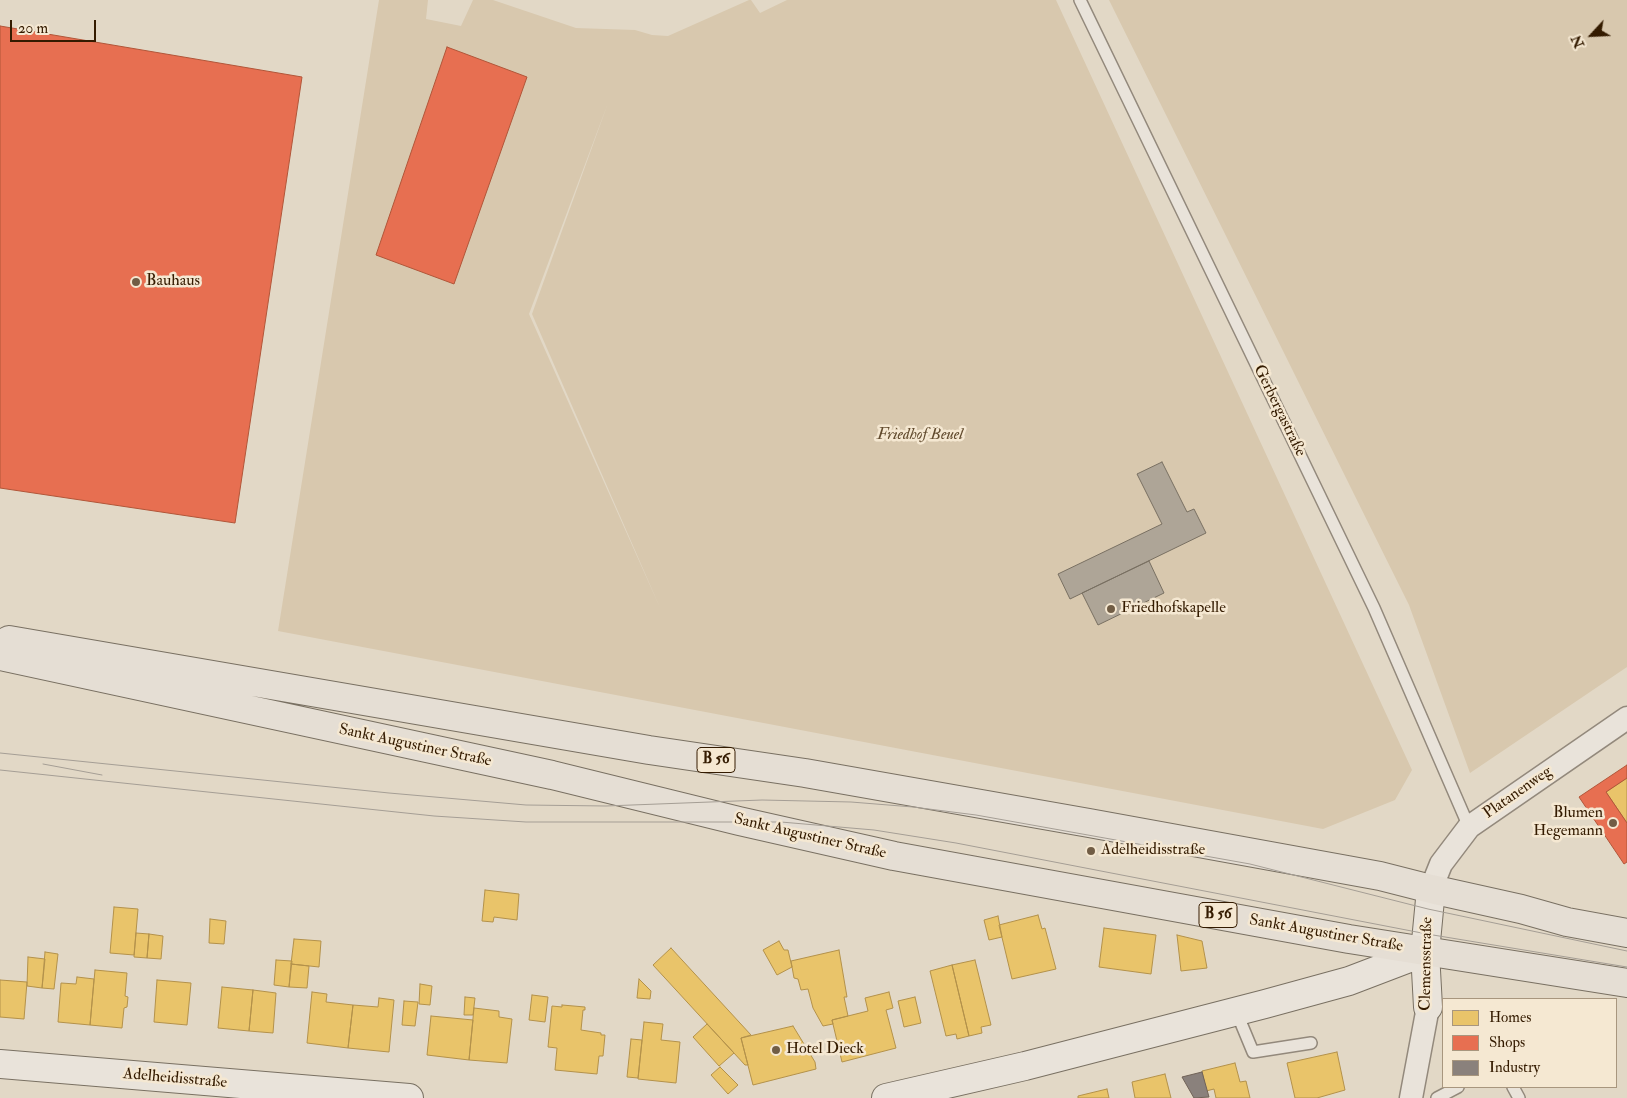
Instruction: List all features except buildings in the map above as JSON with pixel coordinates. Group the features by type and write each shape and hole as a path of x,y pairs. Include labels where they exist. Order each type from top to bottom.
{"main road":[{"name":"Sankt Augustiner Straße","path":"0,638 639,749 805,773 1380,876 1431,890 1521,909 1567,922 1627,933"},
{"name":"Sankt Augustiner Straße","path":"0,656 552,775 739,821 894,856 1425,952 1627,983"}],"street":[{"name":"Platanenweg","path":"1431,890 1441,864 1469,827 1627,718"},
{"name":"Clemensstraße","path":"1411,1098 1428,1006 1425,952 1431,890"},
{"path":"886,1098 951,1090 1025,1066 1349,981 1425,952"},
{"name":"Adelheidisstraße","path":"0,1064 409,1098"}],"lane":[{"name":"Gerbergastraße","path":"1080,0 1374,608 1469,827"},
{"path":"1236,1011 1253,1052 1311,1043"},
{"path":"1437,1098 1456,1088"}],"green space":[{"name":"Friedhof Beuel","path":"379,0 428,0 426,19 461,26 473,0 493,0 576,28 635,30 652,35 668,36 749,0 751,0 760,13 787,0 1056,0 1412,770 1395,800 1323,829 278,631","holes":["608,103 532,314 661,610 529,314"]},
{"path":"1109,0 1627,0 1627,667 1470,773 1409,605"}],"tram line":[{"path":"0,753 389,793 526,805 606,806 762,800 851,802 913,807 976,815 1250,864 1428,909 1627,951"},
{"path":"43,764 102,775"},
{"path":"0,770 434,816 526,822 781,822 874,830 956,843 1427,934 1627,967"}],"place":[{"name":"Bauhaus","path":"136,282"},
{"name":"Friedhofskapelle","path":"1111,609"},
{"name":"Blumen Hegemann","path":"1613,823"},
{"name":"Adelheidisstraße","path":"1091,851"},
{"name":"Hotel Dieck","path":"776,1050"}]}
